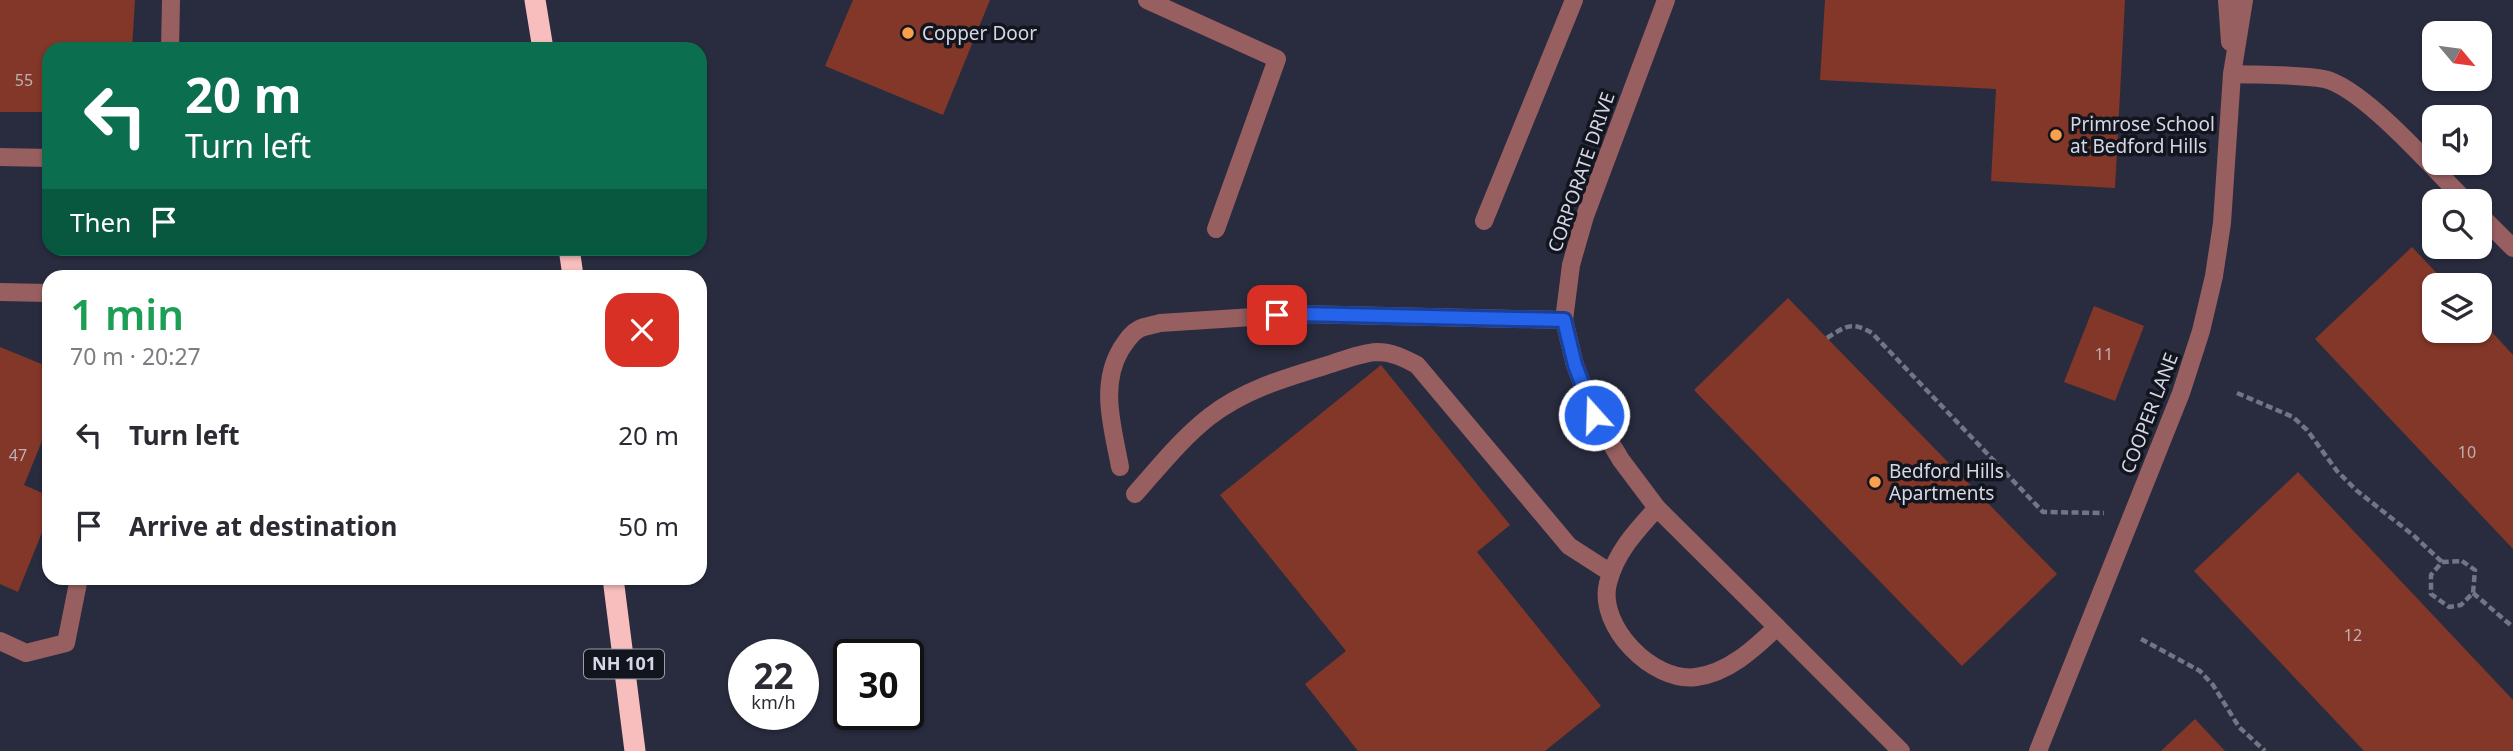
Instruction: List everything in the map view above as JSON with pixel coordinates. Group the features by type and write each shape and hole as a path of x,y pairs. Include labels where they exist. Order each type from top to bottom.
{"highway":[{"path":"535,0 542,42"},
{"name":"NH 101","path":"613,585 635,751"}],"street":[{"path":"170,42 171,0"},
{"path":"1147,0 1277,60 1216,229"},
{"path":"1484,221 1574,0"},
{"name":"CORPORATE DRIVE","path":"1666,0 1585,216 1571,265 1564,320 1575,365 1594,415 1621,460 1657,508 1777,627"},
{"name":"COOPER LANE","path":"2227,0 2232,74"},
{"name":"COOPER LANE","path":"2038,751 2180,393 2201,331 2222,223 2232,74 2244,0"},
{"path":"2232,74 2324,79 2346,87 2375,110 2454,189"},
{"path":"0,157 42,158"},
{"path":"2492,227 2513,248"},
{"path":"0,292 42,293"},
{"path":"1120,467 1108,401 1110,376 1117,356 1127,340 1139,329 1160,323 1301,314 1564,320"},
{"path":"1135,494 1177,447 1209,417 1236,399 1276,380 1360,355 1378,352 1398,355 1418,365 1569,546 1611,573"},
{"path":"1657,508 1616,558 1606,586 1610,613 1621,638 1640,658 1666,673 1693,678 1719,671 1750,651 1777,627 1901,751"},
{"path":"0,641 26,653 66,643 78,585"}],"path":[{"path":"1827,338 1847,325 1872,333 2043,512 2105,513"},
{"path":"2237,393 2293,417 2307,430 2337,471 2356,491 2413,534 2442,562 2462,561 2475,570 2473,593 2460,605 2449,607 2431,594 2431,575 2442,562"},
{"path":"2473,593 2513,627"},
{"path":"2141,639 2200,671 2213,685 2239,727 2265,751"}],"building":[{"path":"0,0 135,0 132,42 42,42 42,112 0,112"},
{"name":"Copper Door","path":"853,0 990,0 943,115 825,66"},
{"name":"Primrose School at Bedford Hills","path":"1825,0 2125,0 2115,188 1991,181 1996,89 1820,80"},
{"path":"2412,247 2437,273 2422,273 2422,343 2492,343 2492,332 2513,355 2513,549 2315,339"},
{"name":"Bedford Hills Apartments","path":"1788,298 2057,574 1962,666 1694,390"},
{"path":"2094,306 2144,326 2115,401 2064,382"},
{"path":"0,347 42,364 42,441 24,485 42,493 42,532 18,592 0,584"},
{"path":"1381,365 1510,525 1477,552 1601,706 1545,751 1358,751 1305,684 1346,651 1220,495"},
{"path":"2298,472 2513,700 2513,751 2364,751 2194,571"},
{"path":"2195,719 2225,751 2161,751"}],"place":[{"name":"Copper Door","path":"908,33"},
{"name":"Primrose School at Bedford Hills","path":"2056,135"},
{"name":"Bedford Hills Apartments","path":"1875,482"}],"route":[{"path":"1277,315 1564,320 1575,365 1594,415"}]}
